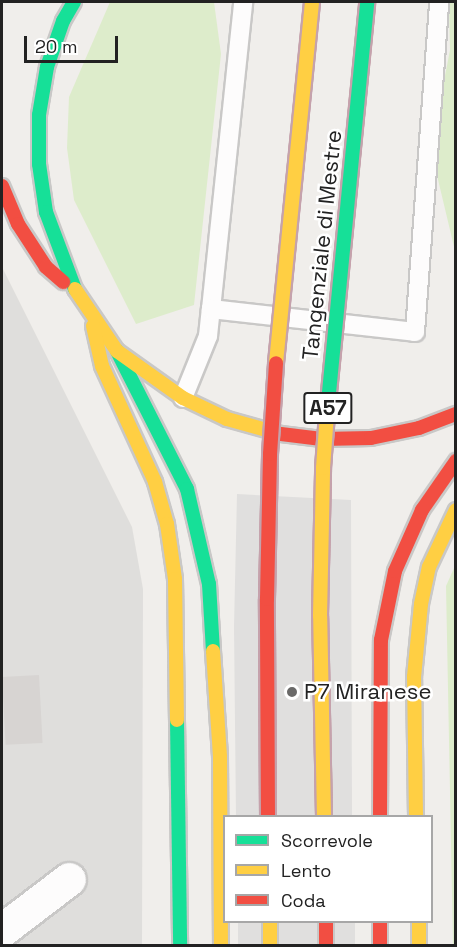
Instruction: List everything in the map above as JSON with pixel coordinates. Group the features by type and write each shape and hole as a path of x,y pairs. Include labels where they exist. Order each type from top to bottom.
{"main road":[{"path":"74,2 63,21 47,67 39,115 39,164 46,212 62,258 80,299 117,351 178,470 192,511 209,584 220,757 221,945"},
{"name":"Tangenziale di Mestre","path":"268,815 267,599 270,454 279,322 312,2"},
{"name":"Tangenziale di Mestre","path":"324,815 320,616 323,468 333,332 367,2"},
{"path":"2,186 18,224 46,267 80,299"},
{"path":"90,316 102,366 155,482 167,524 175,579 180,945"},
{"path":"117,351 183,398 227,419 274,434 322,440 371,438 419,428 456,414"},
{"path":"380,815 381,640 395,571 422,510 456,461"},
{"path":"417,815 414,677 422,604 429,567 456,510"},
{"path":"270,923 270,945"},
{"path":"326,923 326,945"},
{"path":"380,923 380,945"},
{"path":"418,923 419,945"}],"street":[{"path":"2,930 69,879"}],"lane":[{"path":"183,398 208,336 243,2"},
{"path":"211,309 415,332 439,2"}],"shaded area":[{"path":"2,267 132,527 143,589 142,945 2,945"},
{"name":"P7 Miranese","path":"237,494 351,500 352,815 236,815 234,627"},
{"path":"238,923 355,923 355,945 238,945"}],"green space":[{"path":"110,2 214,2 221,54 194,305 136,324 74,200 67,148 69,97"},
{"path":"449,2 455,2 455,251 435,167 436,122 450,50"},
{"path":"455,566 456,945 453,946 446,586"}],"building":[{"path":"39,675 43,743 6,745 2,677"}],"traffic: fast":[{"path":"74,2 63,21 47,67 39,115 39,164 46,212 75,289"},
{"path":"327,413 367,2"},
{"path":"117,351 187,489 209,584 213,651"},
{"path":"177,720 180,946"}],"traffic: slow":[{"path":"276,363 312,2"},
{"path":"75,289 117,351 183,398 227,419 281,434"},
{"path":"93,326 102,366 155,482 167,524 175,579 177,720"},
{"path":"324,815 320,616 323,468 327,413"},
{"path":"416,815 414,677 421,604 429,567 456,510"},
{"path":"213,651 220,757 221,946"},
{"path":"270,923 270,946"},
{"path":"419,923 419,946"}],"traffic: jam":[{"path":"2,186 18,224 46,267 63,282"},
{"path":"268,815 267,599 270,454 276,363"},
{"path":"281,434 322,439 371,438 419,428 456,414"},
{"path":"380,815 381,640 395,571 422,510 456,461"},
{"path":"326,923 326,946"},
{"path":"380,923 380,946"}],"place":[{"name":"P7 Miranese","path":"292,692"}]}
